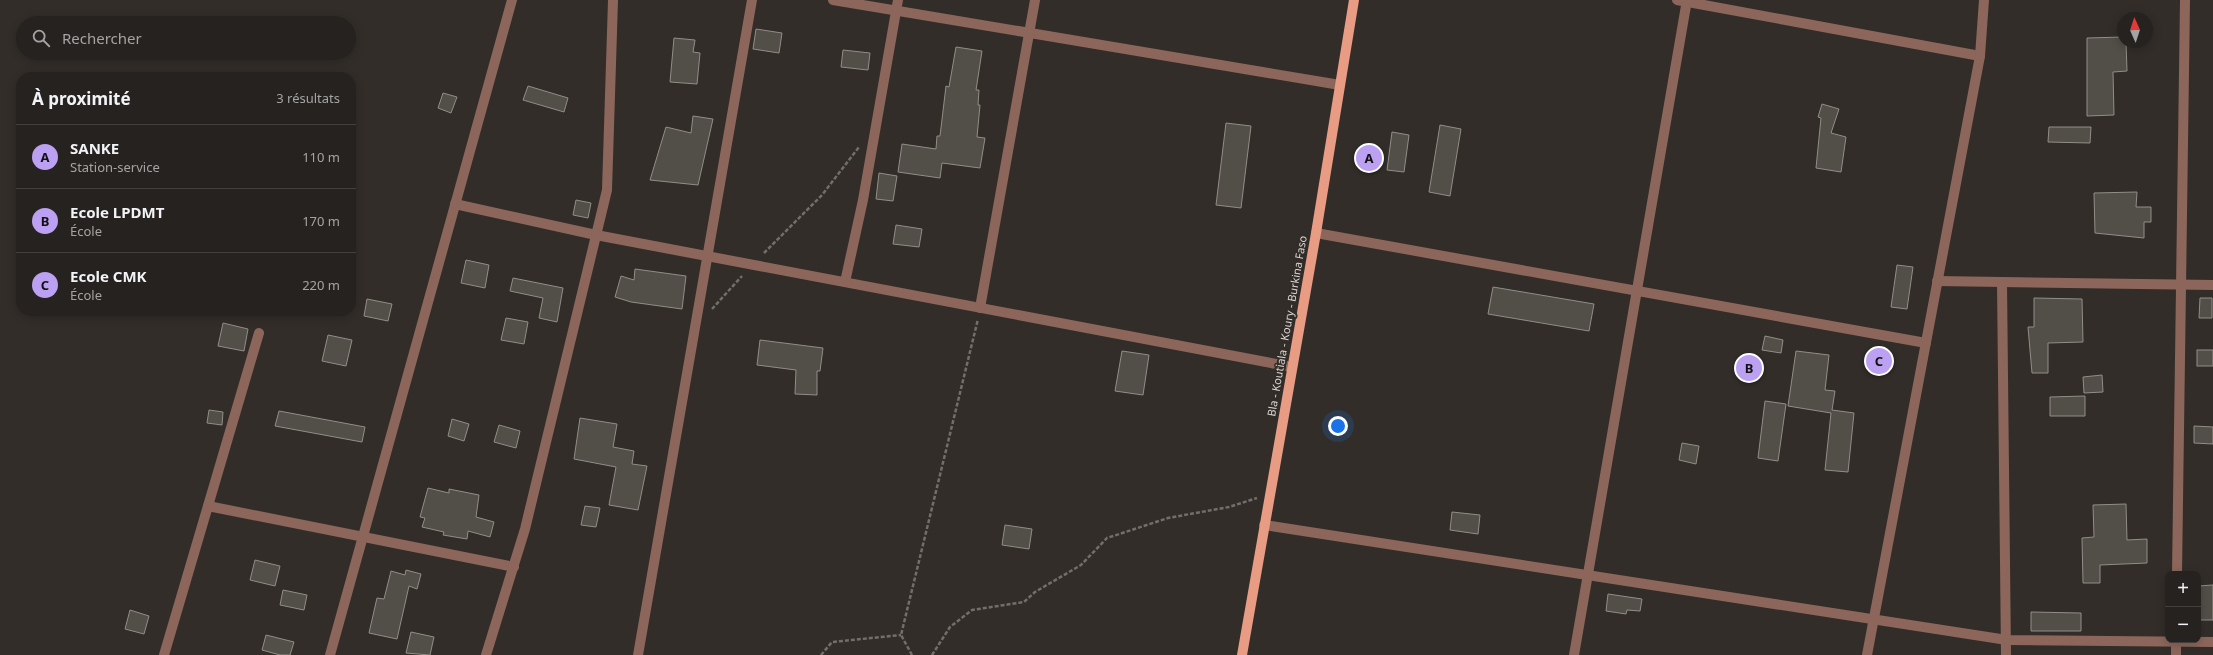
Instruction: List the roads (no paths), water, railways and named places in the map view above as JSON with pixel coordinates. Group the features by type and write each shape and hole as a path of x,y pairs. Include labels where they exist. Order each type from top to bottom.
{"main road":[{"name":"Bla - Koutiala - Koury - Burkina Faso","path":"1242,655 1316,233 1354,0"}],"street":[{"path":"330,655 512,0"},
{"path":"486,655 525,530 607,190 612,0"},
{"path":"638,655 752,0"},
{"path":"833,0 1340,85"},
{"path":"845,282 864,200 898,0"},
{"path":"980,308 1035,0"},
{"path":"1867,655 1980,56 1984,0"},
{"path":"2177,571 2185,0"},
{"path":"1574,655 1637,291 1684,1 1980,56"},
{"path":"455,204 596,235 1292,367"},
{"path":"1316,233 1926,343"},
{"path":"1938,282 2213,284"},
{"path":"2002,282 2006,655"},
{"path":"164,655 259,333"},
{"path":"208,506 514,567"},
{"path":"1264,525 2007,640 2165,641"},
{"path":"2201,642 2213,642"},
{"path":"2176,643 2176,655"}],"place":[{"name":"SANKE","path":"1369,158"},
{"name":"Ecole CMK","path":"1879,361"},
{"name":"Ecole LPDMT","path":"1749,368"}]}
